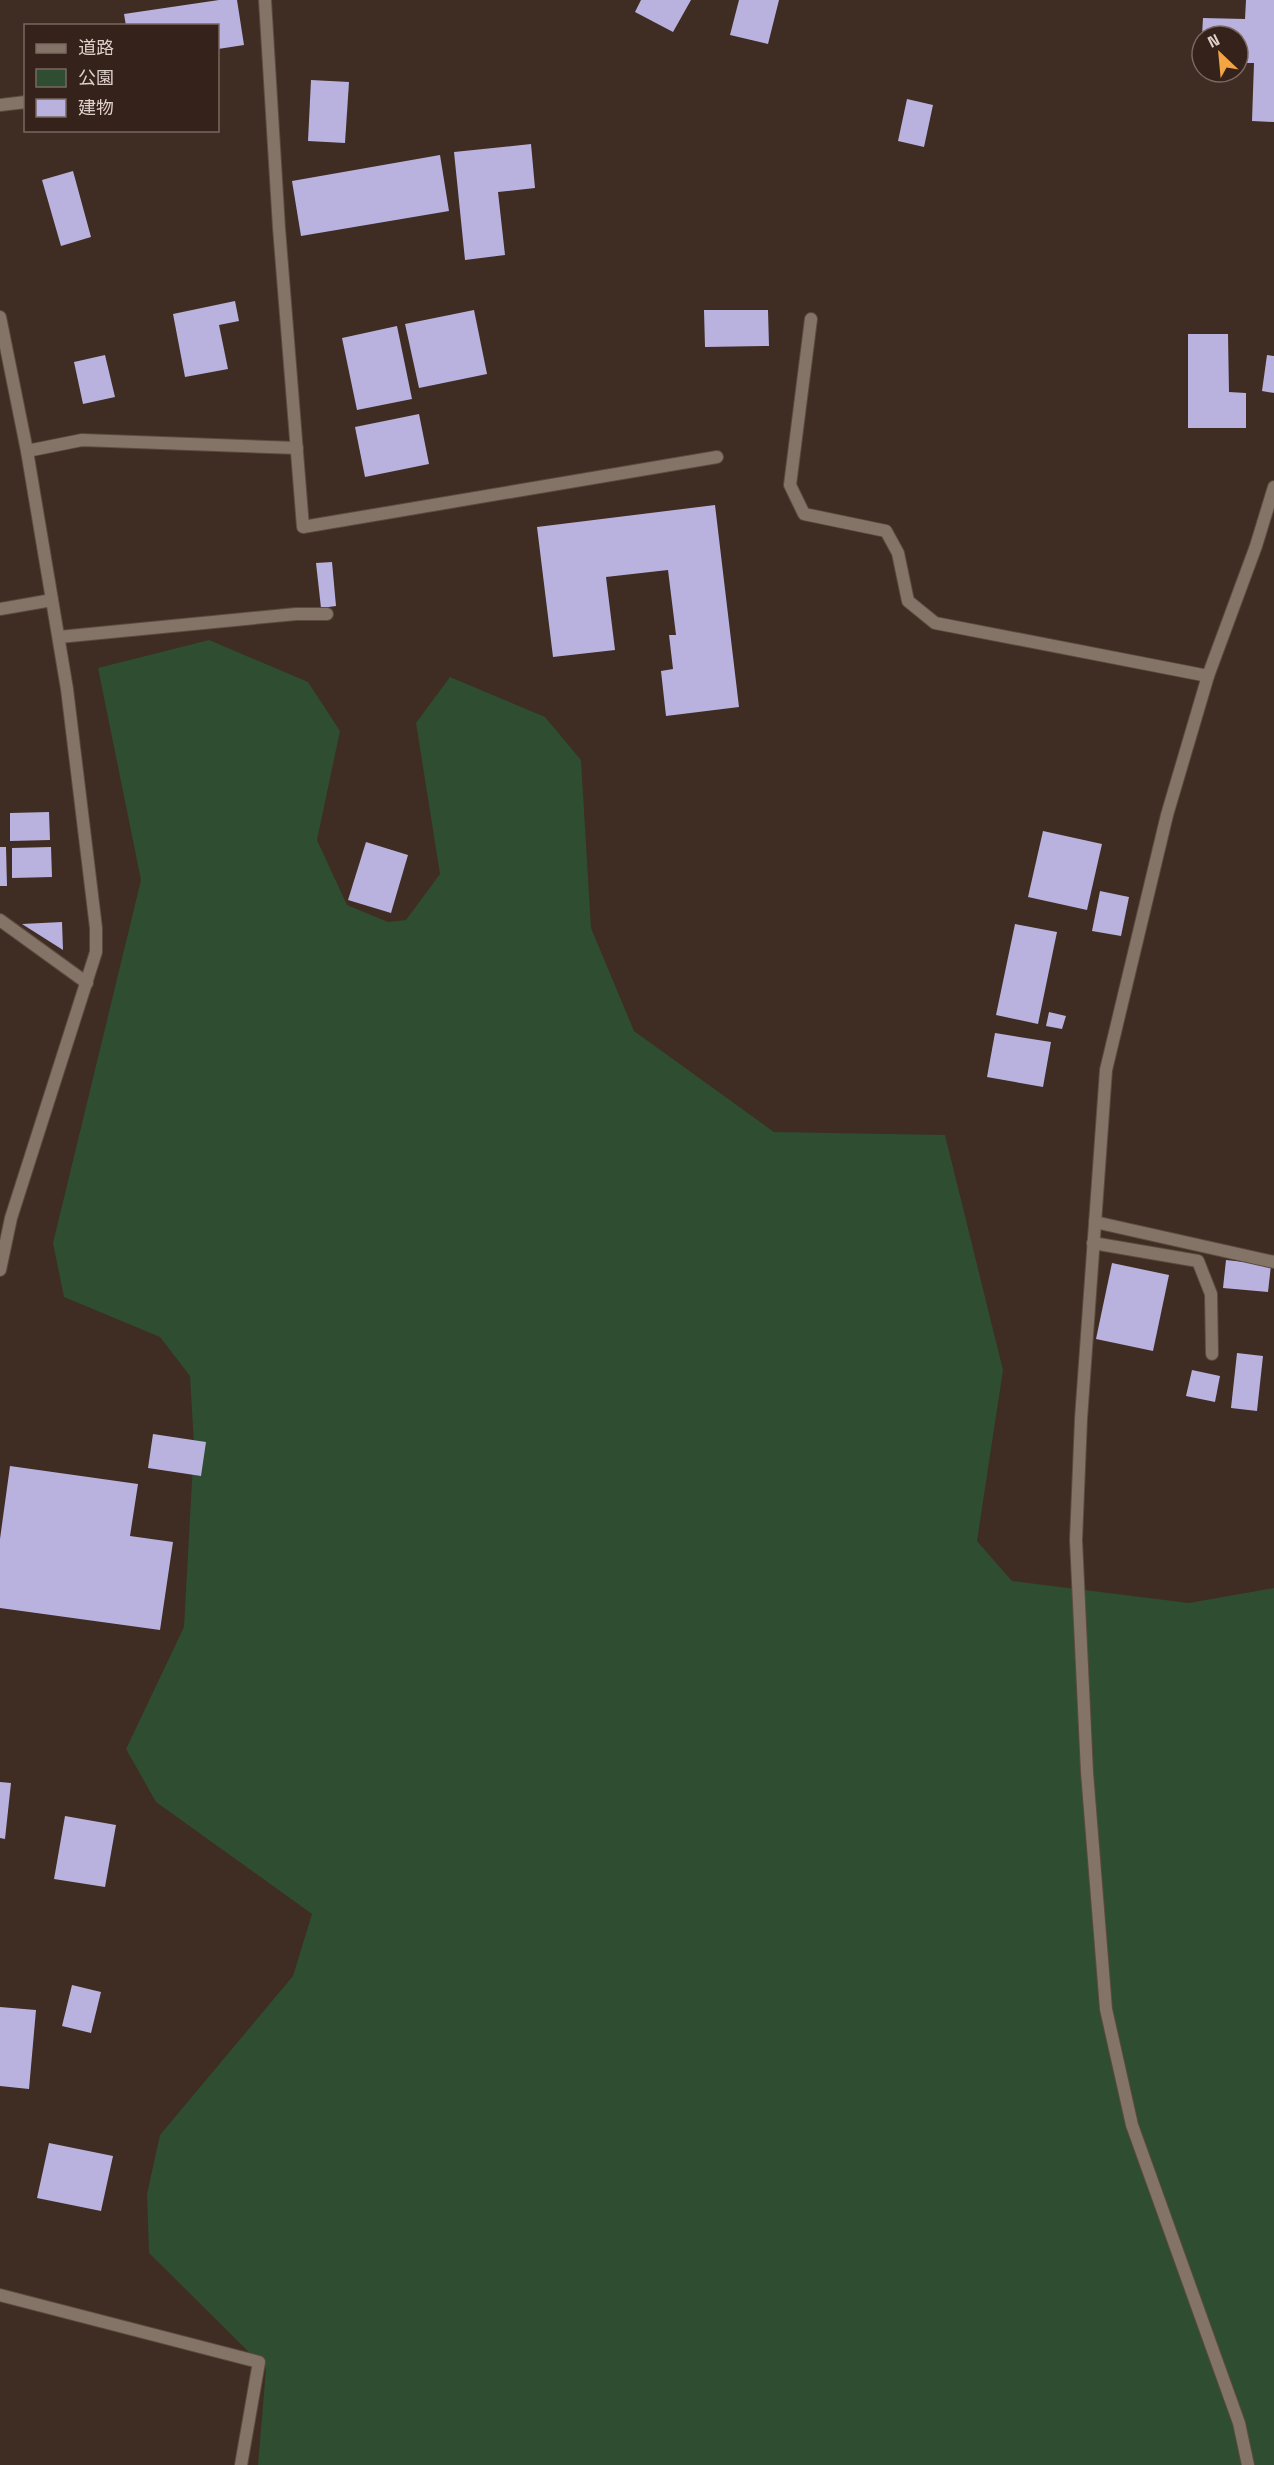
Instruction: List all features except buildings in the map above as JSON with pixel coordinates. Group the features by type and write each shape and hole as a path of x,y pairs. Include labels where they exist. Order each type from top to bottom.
{"street":[{"path":"266,0 279,228 303,527 717,456"},
{"path":"0,105 24,102"},
{"path":"0,317 27,451 59,637 96,928 96,952 11,1218 0,1266"},
{"path":"812,319 790,485 804,514 886,531 898,554 908,601 935,623 1208,676"},
{"path":"27,451 82,440 297,448"},
{"path":"1248,2465 1239,2423 1132,2125 1106,2009 1087,1772 1076,1540 1081,1419 1106,1070 1167,815 1208,676 1256,546 1274,487"},
{"path":"0,609 52,600"},
{"path":"59,637 296,614 327,614"},
{"path":"0,920 87,983"},
{"path":"1095,1222 1274,1262"},
{"path":"1094,1243 1198,1261 1211,1294 1212,1354"},
{"path":"0,2295 259,2362 241,2465"}],"green space":[{"path":"209,640 308,682 340,731 317,840 347,905 388,922 406,920 440,874 416,723 450,677 545,717 581,760 591,928 634,1031 774,1132 945,1135 1003,1370 977,1541 1012,1581 1189,1603 1274,1588 1274,2465 258,2465 266,2369 149,2253 147,2194 160,2135 293,1976 312,1914 156,1802 126,1749 184,1627 194,1445 190,1376 160,1337 64,1297 53,1243 141,880 98,668"}]}
